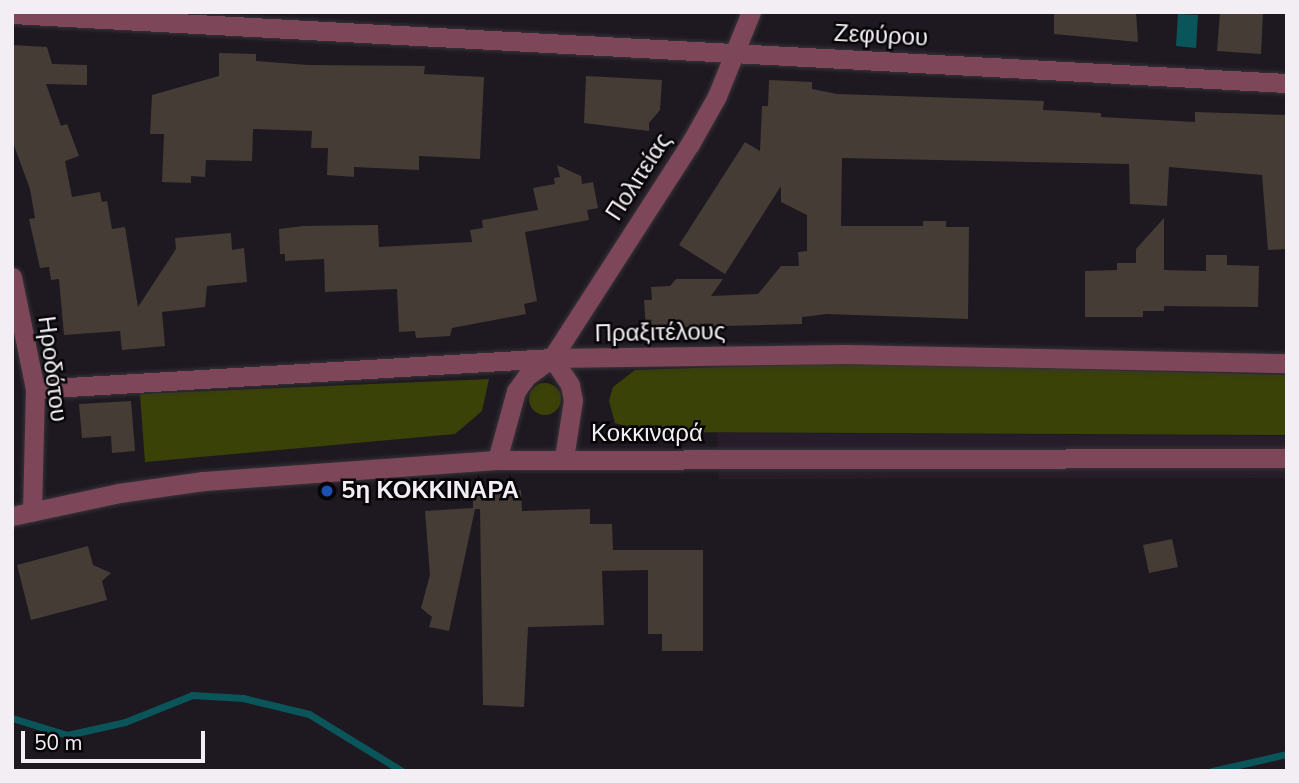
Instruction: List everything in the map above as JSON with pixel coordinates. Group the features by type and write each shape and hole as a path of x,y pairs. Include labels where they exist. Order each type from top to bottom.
{"street":[{"name":"Πολιτείας","path":"497,460 516,391 527,376 552,358 690,144 736,53 751,12"},
{"name":"Ζεφύρου","path":"12,14 1287,83"},
{"name":"Ηροδότου","path":"12,277 35,389 32,510"},
{"name":"Πραξιτέλους","path":"35,389 552,358 845,354 1287,363"},
{"path":"552,358 570,385 573,400 564,458"},
{"name":"Κοκκιναρά","path":"12,516 32,510 203,481 497,460 1287,458"}],"shaded area":[{"path":"717,433 1287,436 1287,478 719,479"}],"green space":[{"path":"842,363 1287,375 1287,435 643,432 615,423 609,401 613,387 635,370"},
{"path":"489,379 482,411 455,434 145,462 140,394"},
{"path":"545,383 556,388 561,399 556,410 545,415 534,410 529,399 534,388"}],"water":[{"path":"1178,14 1198,15 1196,48 1176,46"}],"building":[{"path":"1054,12 1136,12 1138,42 1054,34"},
{"path":"1220,12 1263,12 1261,54 1217,51"},
{"path":"12,45 47,47 52,64 87,65 87,85 46,84 61,126 67,124 79,156 65,161 72,197 100,192 102,202 107,201 112,229 125,227 138,307 176,249 175,238 231,233 232,250 244,248 247,282 207,286 205,307 162,312 165,346 122,350 120,331 64,335 59,279 51,280 49,267 40,268 29,219 35,218 30,189 12,140"},
{"path":"219,53 256,54 256,61 308,65 425,66 424,74 484,77 480,159 419,156 419,170 354,167 354,177 327,175 328,148 311,148 312,131 253,129 252,161 206,160 205,177 191,176 191,183 162,182 164,134 150,134 152,95 219,76"},
{"path":"586,76 662,80 660,110 649,123 649,131 584,123"},
{"path":"769,80 812,82 812,89 837,94 1044,101 1043,110 1101,113 1101,117 1195,122 1195,112 1287,115 1287,249 1268,250 1262,175 1169,167 1167,206 1130,204 1129,164 842,158 841,226 923,226 923,221 946,221 946,227 969,227 968,319 827,314 802,317 802,324 646,328 644,300 652,300 651,287 670,286 676,279 723,279 711,296 758,294 781,266 799,266 798,252 807,251 807,215 781,202 781,186 725,274 679,245 745,142 760,151 762,106 768,106"},
{"path":"557,165 581,176 582,184 593,182 598,208 587,210 589,220 525,232 537,301 524,304 526,314 452,328 450,336 416,338 415,331 399,332 397,289 325,292 324,259 285,261 285,254 280,254 279,229 303,226 378,225 379,247 472,242 470,230 483,228 482,220 538,210 533,188 555,184 554,178 560,177"},
{"path":"1164,218 1164,270 1206,271 1206,255 1227,255 1227,265 1259,266 1258,307 1164,306 1164,311 1143,311 1143,317 1085,317 1085,271 1117,270 1117,263 1136,263 1136,249"},
{"path":"131,401 135,451 112,453 111,436 82,438 79,404"},
{"path":"473,490 521,490 522,511 590,509 590,524 612,524 613,550 703,550 703,651 662,651 662,634 648,634 648,570 602,571 604,625 528,627 524,707 483,705 480,509 475,509 449,631 429,627 432,617 421,608 430,575 425,511 473,508"},
{"path":"1172,539 1178,567 1149,573 1143,545"},
{"path":"88,546 93,565 111,573 102,581 107,600 31,620 17,565"}],"waterway":[{"path":"12,718 67,735 125,722 192,695 243,698 309,714 402,771"},
{"path":"1212,771 1287,754"}],"place":[{"name":"5η ΚΟΚΚΙΝΑΡΑ","path":"327,491"}]}
